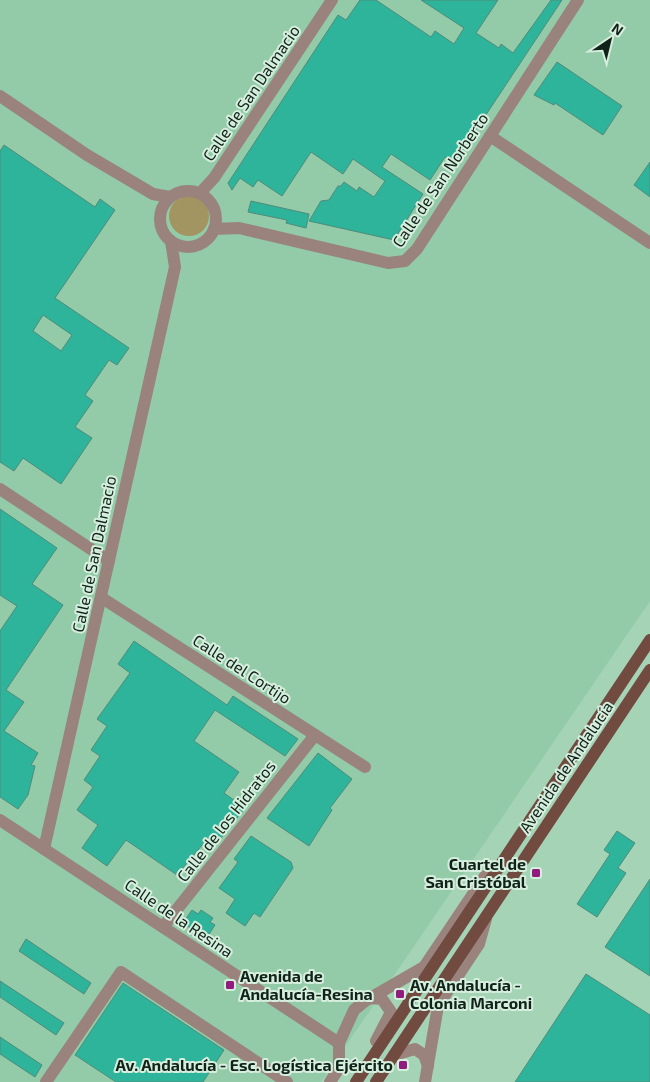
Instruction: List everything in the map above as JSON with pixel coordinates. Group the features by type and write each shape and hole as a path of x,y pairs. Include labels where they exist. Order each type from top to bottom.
{"main road":[{"name":"Avenida de Andalucía","path":"356,1082 650,640"},
{"name":"Avenida de Andalucía","path":"376,1082 650,670"}],"street":[{"name":"Calle de San Dalmacio","path":"200,193 214,178 332,0"},
{"name":"Calle de San Norberto","path":"216,216 239,228 388,262 405,261 417,249 578,0"},
{"path":"0,96 87,155 153,194 170,197"},
{"path":"490,136 650,243"},
{"name":"Calle de San Dalmacio","path":"211,203 214,178"},
{"path":"190,191 200,193 211,203 216,216 214,229 205,241 192,247 181,246 171,241 164,232 160,222 161,211 170,197 179,192 190,191"},
{"path":"153,194 161,211"},
{"name":"Calle de San Norberto","path":"214,229 239,228"},
{"name":"Calle de San Dalmacio","path":"44,849 175,267 171,241"},
{"name":"Calle de San Dalmacio","path":"175,267 192,247"},
{"path":"0,489 109,561"},
{"name":"Calle del Cortijo","path":"102,598 365,767"},
{"name":"Calle de los Hidratos","path":"163,927 315,735"},
{"name":"Calle de la Resina","path":"0,820 339,1043"},
{"name":"Avenida de Andalucía","path":"330,1082 339,1068 339,1043 354,1010 370,998 424,967 511,838 528,822"},
{"path":"424,1082 438,1006 479,944 487,917"},
{"path":"46,1082 121,972 287,1082"},
{"path":"348,1082 384,1029 391,1012 382,999 370,998"},
{"path":"394,1056 415,1050 424,1054 428,1066"}],"shaded area":[{"path":"0,0 650,0 650,601 321,1082 0,1082"},
{"path":"189,196 203,202 209,216 203,230 189,236 175,230 169,216 175,202"}],"building":[{"path":"360,0 376,0 431,37 435,31 454,44 464,28 421,0 498,0 476,33 499,48 501,44 513,53 551,0 562,0 454,163 445,157 430,180 391,154 382,167 423,194 394,240 309,221 321,201 329,200 338,186 341,186 344,182 357,191 359,187 374,197 385,181 353,159 343,174 311,152 282,196 258,180 253,187 240,178 232,190 228,183 338,15 346,20"},
{"path":"557,62 622,106 603,135 555,103 554,105 534,95"},
{"path":"4,145 95,207 100,199 115,210 55,298 129,348 117,365 109,360 85,395 93,401 75,427 92,438 61,484 23,458 14,471 0,462 0,151","holes":["43,315 72,335 61,351 33,331"]},
{"path":"650,162 650,197 634,185"},
{"path":"251,201 309,214 306,228 286,223 287,220 248,212"},
{"path":"0,509 57,548 32,584 63,605 6,690 24,702 4,731 38,753 31,765 35,766 28,795 18,809 0,797 0,631 17,606 0,595"},
{"path":"134,641 227,705 233,696 298,739 285,756 215,710 194,741 239,772 224,793 245,808 216,844 208,838 177,875 126,840 107,866 82,848 98,825 77,810 93,787 84,780 100,756 91,750 107,726 97,719 130,673 118,664"},
{"path":"318,753 352,779 330,808 332,810 309,846 267,818"},
{"path":"617,831 635,843 618,868 626,873 597,917 577,904 610,854 604,850"},
{"path":"251,836 291,862 293,868 260,917 254,913 245,926 226,913 235,899 219,888 238,862 234,859"},
{"path":"650,879 650,976 605,947"},
{"path":"192,910 198,914 201,910 213,918 210,922 215,925 206,939 183,923"},
{"path":"26,939 91,983 84,994 19,951"},
{"path":"586,974 650,1015 650,1082 515,1082"},
{"path":"0,981 64,1023 56,1035 0,997"},
{"path":"123,983 224,1050 203,1082 116,1082 75,1055"},
{"path":"0,1037 42,1065 35,1077 0,1054"}],"place":[{"name":"Cuartel de San Cristóbal","path":"536,873"},
{"name":"Avenida de Andalucía-Resina","path":"230,985"},
{"name":"Av. Andalucía - Colonia Marconi","path":"400,994"},
{"name":"Av. Andalucía - Esc. Logística Ejército","path":"403,1065"}]}
